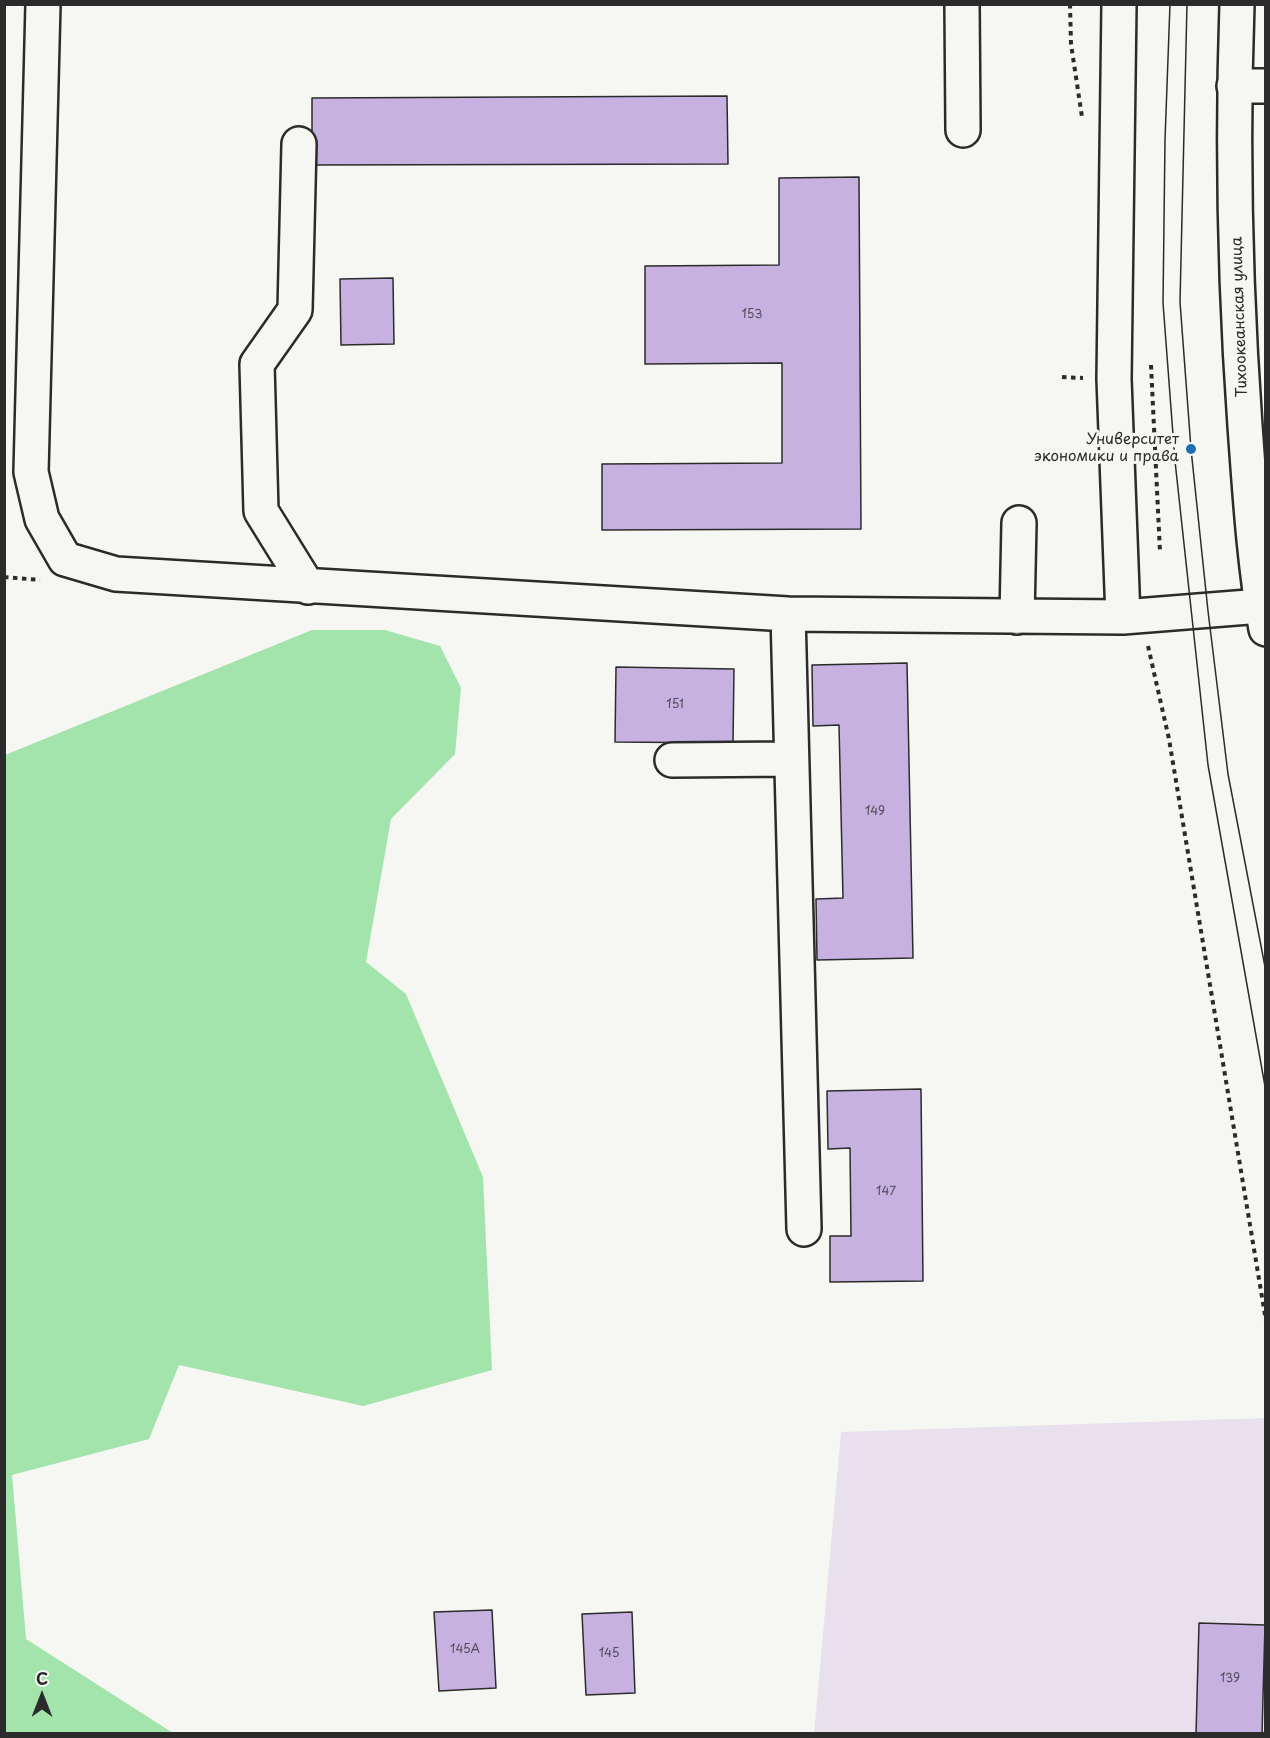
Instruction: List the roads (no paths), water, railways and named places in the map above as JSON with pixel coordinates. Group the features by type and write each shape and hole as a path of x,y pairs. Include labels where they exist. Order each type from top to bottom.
{"street":[{"path":"43,4 31,472 42,519 65,559 116,574 789,614 1264,618"},
{"path":"962,4 963,130"},
{"path":"1119,4 1114,379 1132,617"},
{"name":"Тихоокеанская улица","path":"1238,4 1250,86 1240,372 1252,541 1264,618"},
{"path":"299,144 295,310 257,364 261,511 308,587"},
{"path":"1017,617 1019,523"},
{"path":"789,614 804,1229"},
{"path":"672,760 791,759"}],"tram line":[{"path":"1170,4 1165,140 1163,303 1175,461 1208,765 1266,1092"},
{"path":"1187,4 1180,302 1191,449 1228,774 1266,972"}],"place":[{"name":"Университет экономики и права","path":"1191,449"}]}
